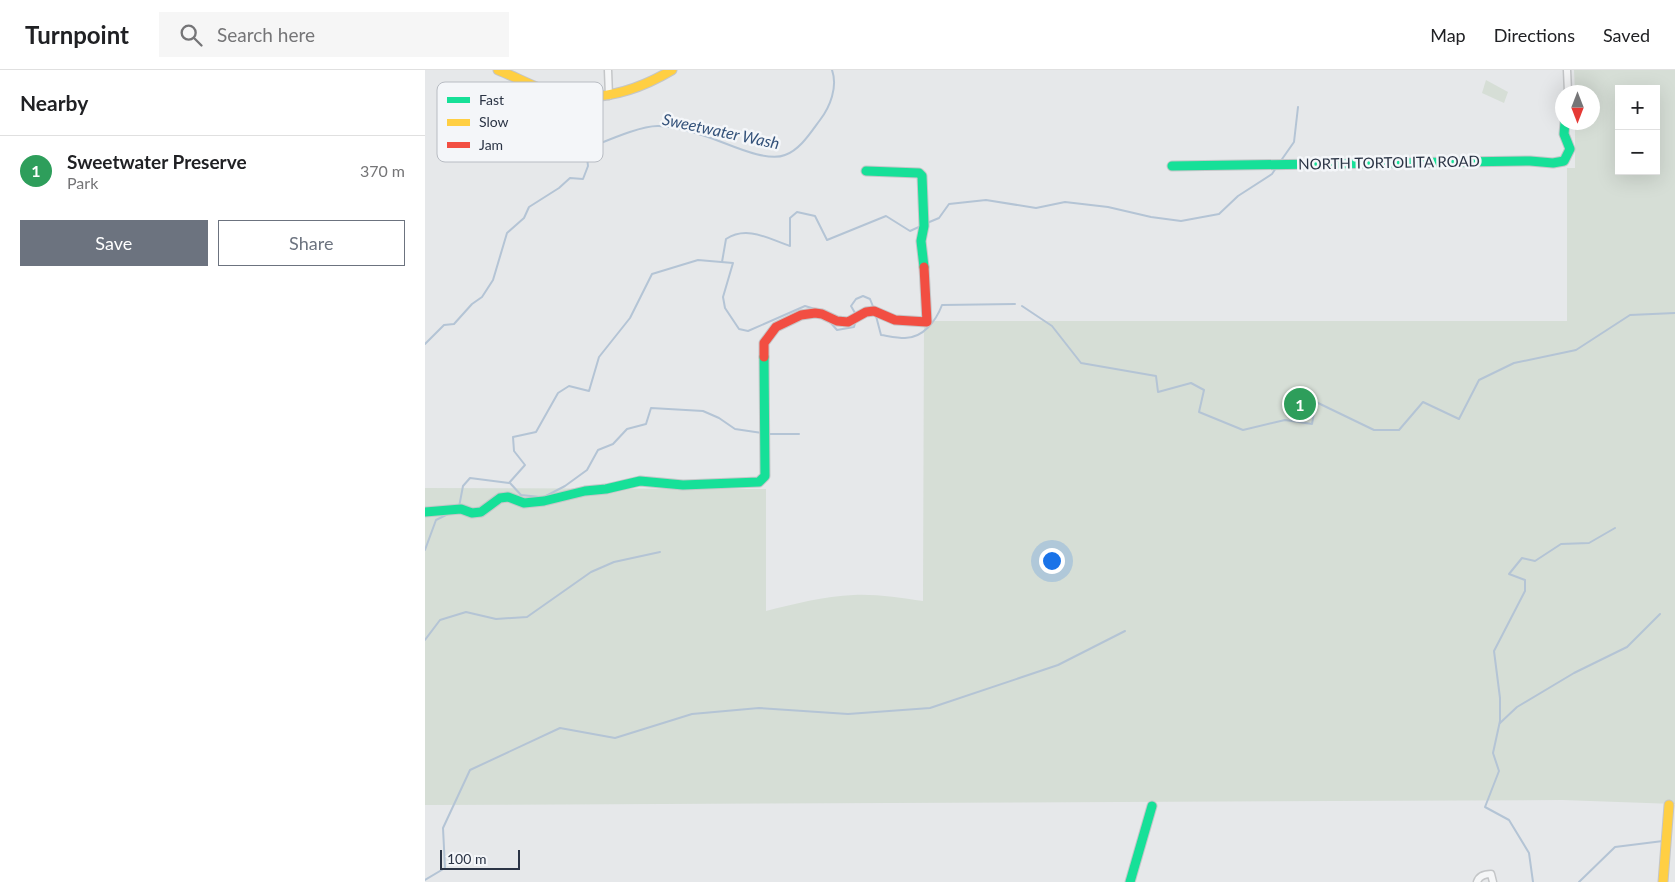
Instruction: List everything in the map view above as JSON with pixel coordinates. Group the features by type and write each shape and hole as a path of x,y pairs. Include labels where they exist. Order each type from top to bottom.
{"street":[{"path":"498,70 528,82"},
{"path":"608,70 609,96"},
{"path":"603,96 623,94 654,82 672,70"},
{"path":"1567,70 1568,85"},
{"name":"NORTH TORTOLITA ROAD","path":"1173,166 1530,161 1553,163 1565,161 1571,149 1564,134 1564,130"},
{"path":"425,512 461,509 472,513 481,512 500,498 508,497 524,503 544,501 640,481 683,485 759,482 765,476 764,343 777,327 801,315 822,314 837,321 848,322 866,312 874,311 895,320 927,322 924,261 921,241 924,226 922,176 919,173 866,170"},
{"path":"1663,882 1669,805"},
{"path":"1130,882 1152,806"},
{"path":"1477,882 1478,878 1491,874 1493,882"}],"shaded area":[{"path":"1574,70 1675,70 1675,804 1562,800 425,805 425,488 766,489 766,611 809,601 854,595 889,596 923,601 924,321 1567,321 1567,168 1575,168 1575,130 1600,130 1600,85 1575,85"},
{"path":"1486,80 1508,92 1504,103 1482,93"}],"waterway":[{"name":"Sweetwater Wash","path":"603,142 643,128 659,126 696,133 757,154 777,157 785,155 796,149 805,140 827,109 832,97 834,83 832,70"},
{"path":"1280,162 1294,142 1298,107"},
{"name":"Sweetwater Wash","path":"425,344 444,325 454,324 472,304 482,297 493,280 507,233 524,218 529,207 559,188 570,178 583,179 588,162"},
{"path":"927,223 939,218 949,204 986,200 1036,208 1065,202 1108,207 1151,217 1181,221 1219,214 1238,196 1272,174 1276,168"},
{"path":"722,262 726,239 742,233 766,237 790,246 790,218 797,212 815,216 827,240 886,216 910,231 921,226"},
{"path":"459,507 463,486 470,478 509,483 525,465 514,451 513,437 536,432 558,393 569,386 589,391 599,357 630,318 652,274 698,260 733,263 723,297 725,308 739,329 748,331 805,306 815,309"},
{"path":"855,313 851,306 856,299 863,296 870,299 874,309"},
{"path":"876,316 881,335 905,338 918,335 928,328 942,305 1015,304"},
{"path":"1022,306 1052,326 1081,363 1156,376 1158,392 1191,383 1204,390 1199,412 1243,430 1285,420 1312,424 1316,402 1374,430 1399,430 1423,402 1459,419 1479,380 1514,363 1576,350 1630,315 1675,313"},
{"path":"830,322 837,330 854,327 855,323"},
{"path":"544,497 565,486 587,470 598,450 613,444 627,429 646,424 651,408 703,411 719,418 735,429 762,433"},
{"path":"769,434 799,434"},
{"path":"510,483 521,495 540,497"},
{"path":"425,550 436,520 448,514"},
{"path":"1533,882 1529,853 1509,820 1485,807 1499,771 1493,753 1500,721 1500,698 1494,651 1525,591 1525,580 1509,574 1522,558 1535,561 1561,544 1589,543 1615,528"},
{"path":"425,640 440,620 466,612 496,619 527,617 591,572 614,562 660,552"},
{"path":"1500,723 1517,707 1574,673 1627,647 1660,614"},
{"path":"425,880 445,868 443,828 470,770 560,728 615,738 692,714 759,708 848,714 930,708 1058,665 1125,631"},
{"path":"1579,882 1615,847 1663,841"}],"traffic: fast":[{"path":"1172,166 1530,161 1553,163 1564,161 1570,149 1564,130"},
{"path":"866,171 919,173 922,176 924,226 921,241 924,267"},
{"path":"425,512 461,509 472,513 481,512 500,498 508,497 524,503 544,501 640,481 683,485 759,482 765,476 764,357"},
{"path":"1130,882 1152,806"}],"traffic: slow":[{"path":"498,70 526,82"},
{"path":"603,96 626,91 672,70"},
{"path":"1663,882 1669,805"}],"traffic: jam":[{"path":"764,357 764,343 776,327 801,315 822,314 837,321 848,322 866,312 874,311 895,320 927,322 924,267"}],"place":[{"name":"Sweetwater Preserve","path":"1300,404"}]}
